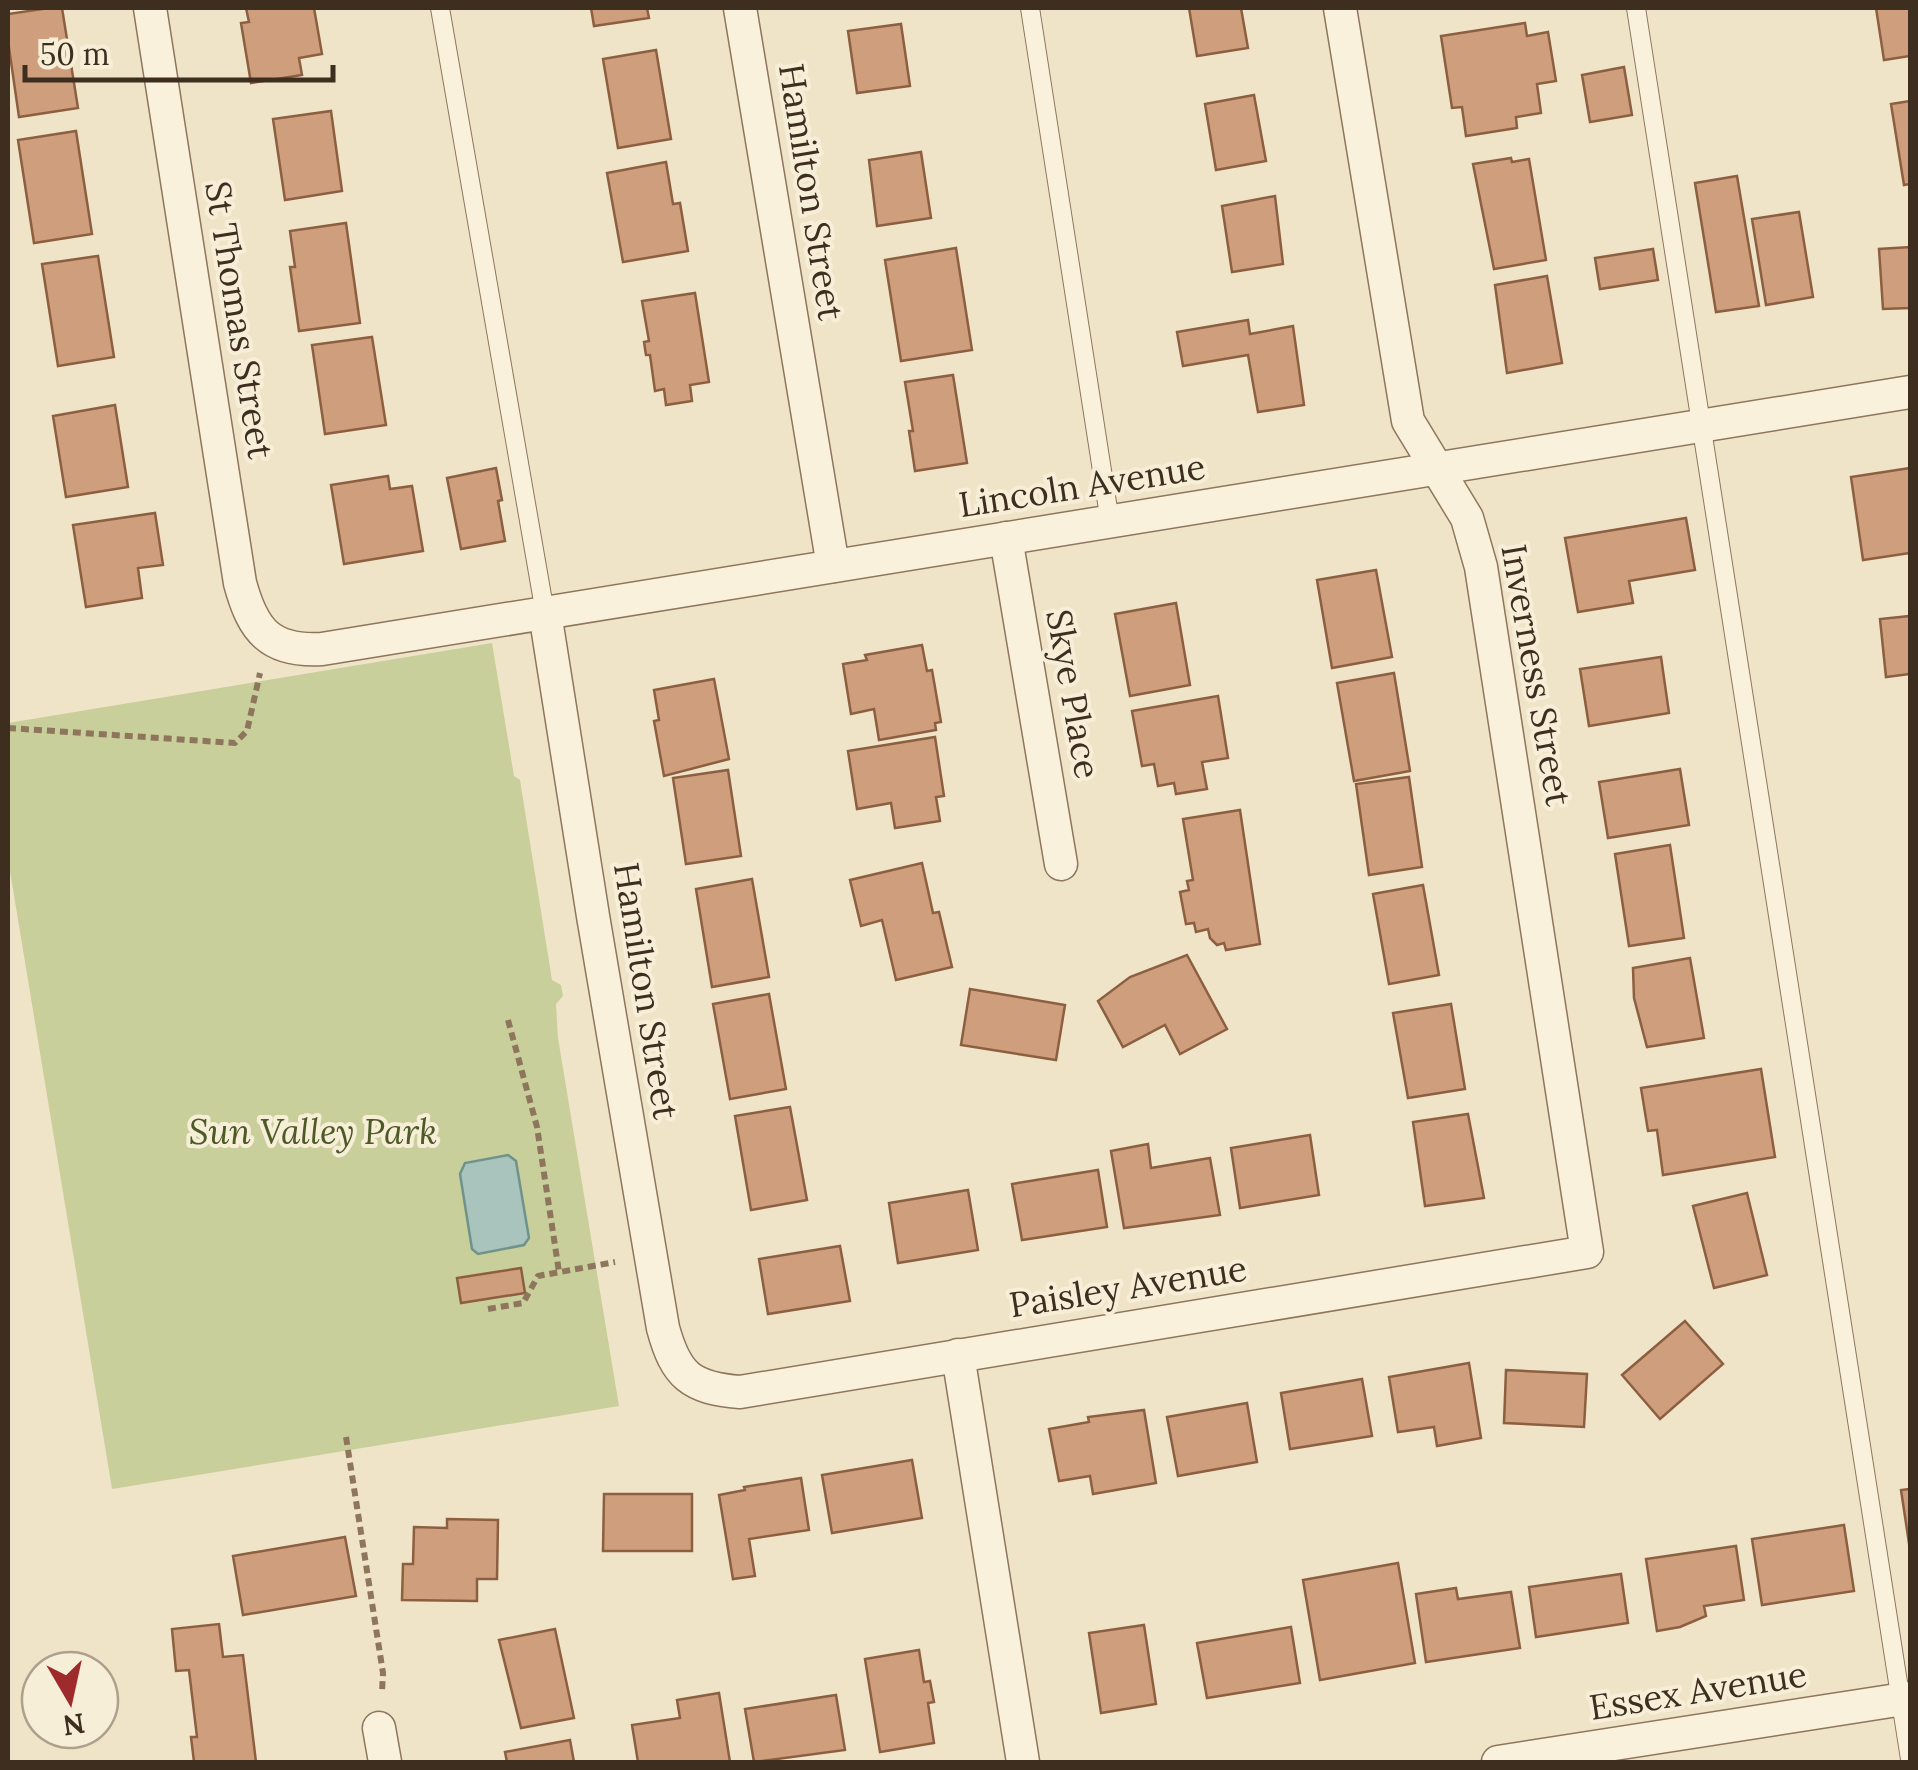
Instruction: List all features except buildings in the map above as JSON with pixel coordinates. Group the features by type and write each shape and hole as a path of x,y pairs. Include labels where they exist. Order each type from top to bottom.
{"street":[{"name":"St Thomas Street","path":"150,8 240,583 247,608 269,638"},
{"name":"Hamilton Street","path":"740,8 833,566"},
{"name":"Inverness Street","path":"1340,8 1408,421 1467,518 1480,567 1587,1252"},
{"name":"Lincoln Avenue","path":"269,638 298,650 322,650 1910,392"},
{"name":"Skye Place","path":"1006,538 1061,864"},
{"name":"Hamilton Street","path":"545,614 651,1255 668,1344 685,1377"},
{"name":"Paisley Avenue","path":"685,1377 718,1390 740,1392 1587,1252"},
{"path":"958,1355 1024,1762"},
{"name":"Essex Avenue","path":"1498,1762 1612,1754 1906,1699"},
{"path":"379,1728 385,1762"}],"lane":[{"path":"440,8 545,614"},
{"path":"1030,8 1110,522"},
{"path":"1636,8 1906,1699 1910,1758"}],"path":[{"path":"8,728 235,744 247,730 269,638"},
{"path":"508,1020 537,1127 559,1272"},
{"path":"488,1309 523,1303 538,1276 651,1255"},
{"path":"346,1436 383,1673 379,1728"}],"green space":[{"name":"Sun Valley Park","path":"492,643 514,776 520,780 552,980 561,985 563,996 556,1004 558,1038 619,1406 112,1489 8,859 8,723"}],"water":[{"path":"508,1155 516,1161 529,1238 524,1245 478,1254 472,1249 460,1174 465,1163"}]}
